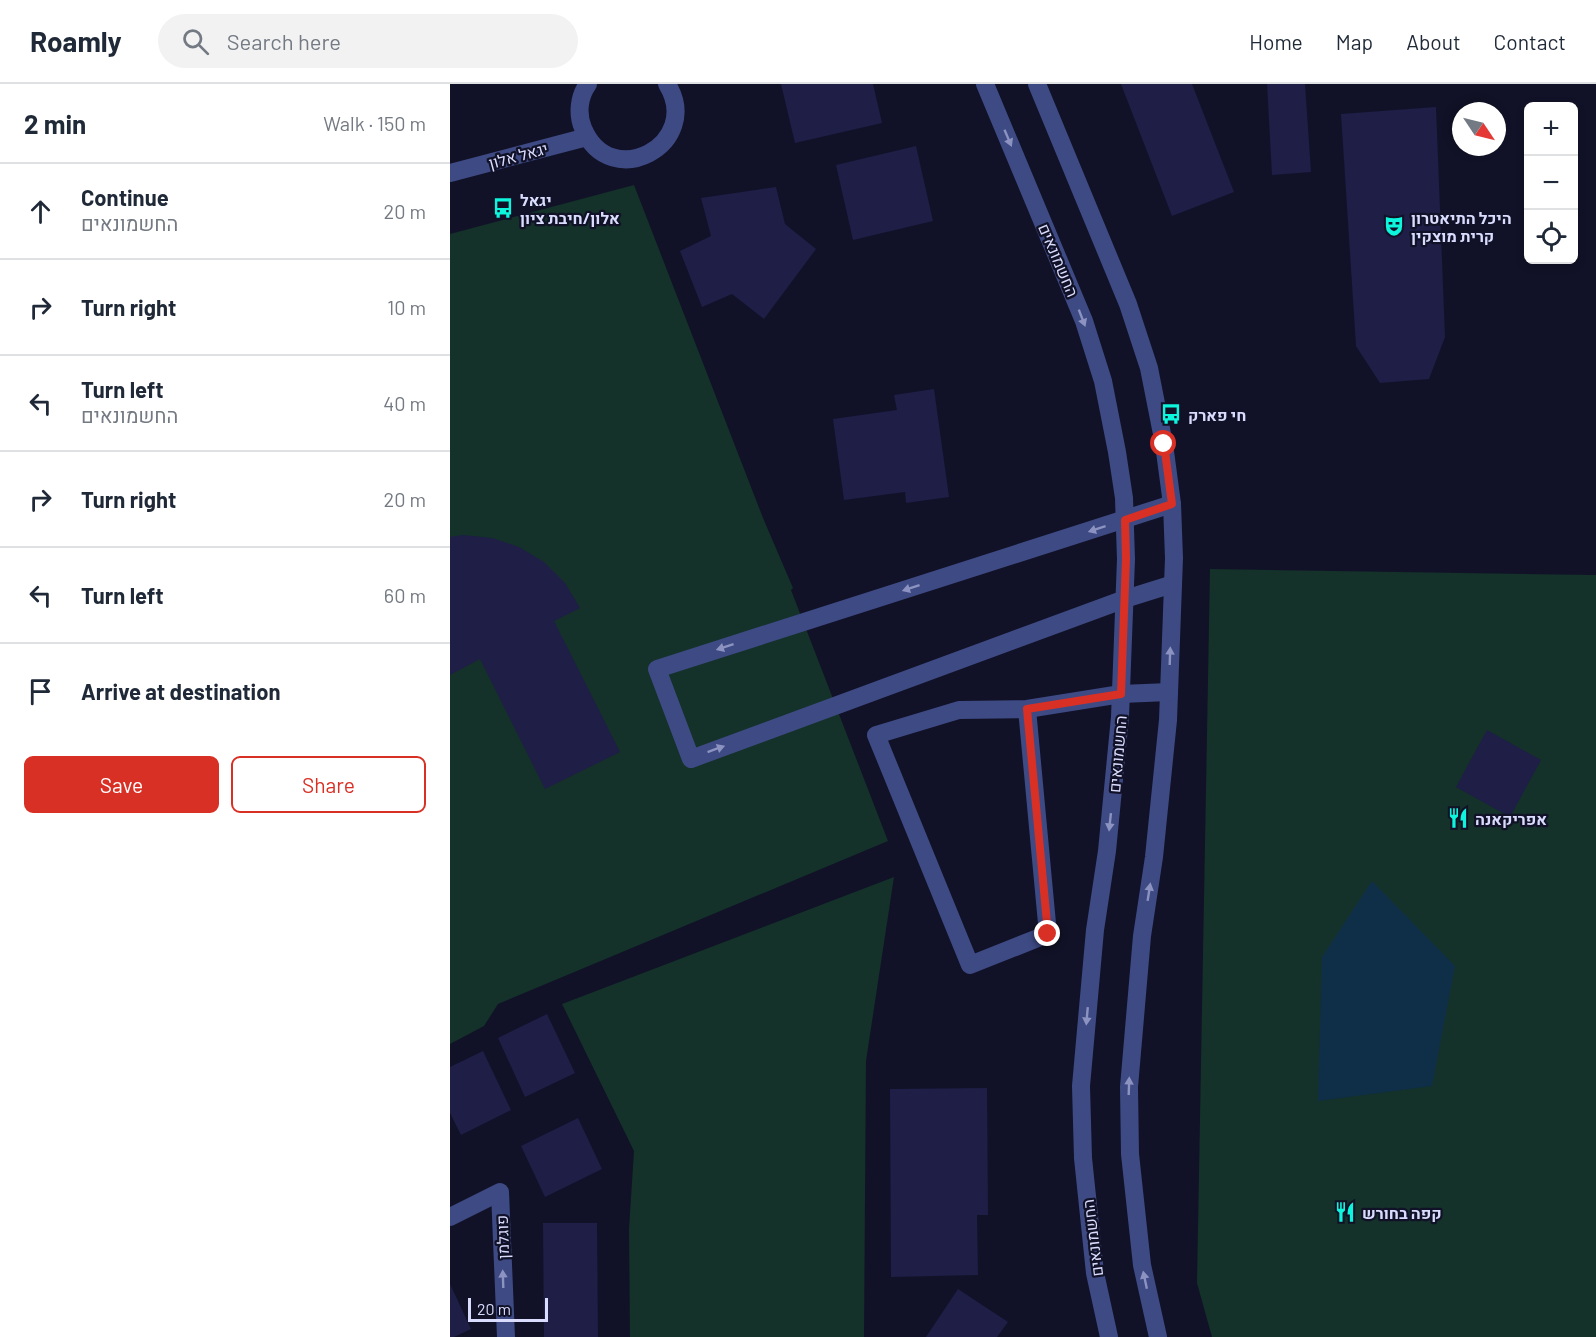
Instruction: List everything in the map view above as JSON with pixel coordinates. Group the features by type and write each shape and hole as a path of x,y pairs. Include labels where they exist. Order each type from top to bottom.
{"street":[{"path":"588,84 583,91 579,106 580,123 587,137 597,149 611,157 627,160 642,157 656,150 667,138 674,124 676,108 673,93 667,84"},
{"name":"החשמונאים","path":"985,84 1084,321 1103,381 1124,498 1126,559 1121,694 1114,786 1095,930 1081,1086 1083,1158 1095,1273 1109,1337"},
{"path":"1037,84 1128,304 1149,368 1164,444 1172,504 1173,584 1169,692 1154,857 1142,936 1129,1088 1130,1154 1142,1265 1158,1337"},
{"name":"יגאל אלון","path":"450,173 587,137"},
{"path":"1172,504 657,669 691,759 1125,599 1173,584"},
{"path":"1027,709 1048,934 970,965 876,735 959,710 1027,709 1121,694 1169,692"},
{"name":"פוגלמן","path":"450,1216 500,1192 506,1337"}],"green space":[{"path":"634,185 763,518 793,588 791,590 888,841 498,1004 484,1026 450,1044 450,234"},
{"path":"1210,569 1596,575 1596,1337 1212,1337 1197,1283"},
{"path":"894,877 866,1061 864,1337 630,1337 629,1229 634,1151 562,1004"}],"water":[{"path":"1372,881 1455,966 1432,1086 1318,1101 1322,957"}],"building":[{"path":"781,84 873,84 882,123 795,143"},
{"path":"1121,84 1192,84 1234,192 1172,216"},
{"path":"1267,84 1305,84 1311,172 1272,175"},
{"name":"היכל התיאטרון קרית מוצקין","path":"1436,107 1445,337 1429,379 1380,383 1356,346 1341,114"},
{"path":"916,146 933,221 853,240 836,165"},
{"path":"776,187 785,224 816,249 764,319 732,294 702,307 680,251 711,236 701,198"},
{"path":"934,389 949,497 906,503 905,492 844,500 833,419 897,410 894,395"},
{"path":"463,535 492,538 519,547 544,562 565,583 580,608 554,621 620,752 545,789 480,659 450,675 450,537"},
{"path":"1487,730 1541,760 1510,817 1456,787"},
{"path":"547,1014 575,1073 525,1097 498,1038"},
{"path":"483,1051 511,1110 461,1135 450,1113 450,1067"},
{"path":"987,1088 988,1215 977,1215 978,1275 891,1277 890,1089"},
{"path":"578,1118 602,1169 545,1197 521,1146"},
{"path":"543,1223 597,1223 598,1337 544,1337"},
{"path":"450,1284 471,1329 454,1337 450,1337"},
{"path":"958,1289 1008,1322 997,1337 926,1337"}],"place":[{"name":"יגאל אלון/חיבת ציון","path":"503,208"},
{"name":"היכל התיאטרון קרית מוצקין","path":"1394,226"},
{"name":"חי פארק","path":"1171,414"},
{"name":"אפריקאנה","path":"1458,818"},
{"name":"קפה בחורש","path":"1345,1212"}],"route":[{"path":"1048,934 1027,709 1121,694 1126,559 1125,520 1172,504 1164,444"}]}
